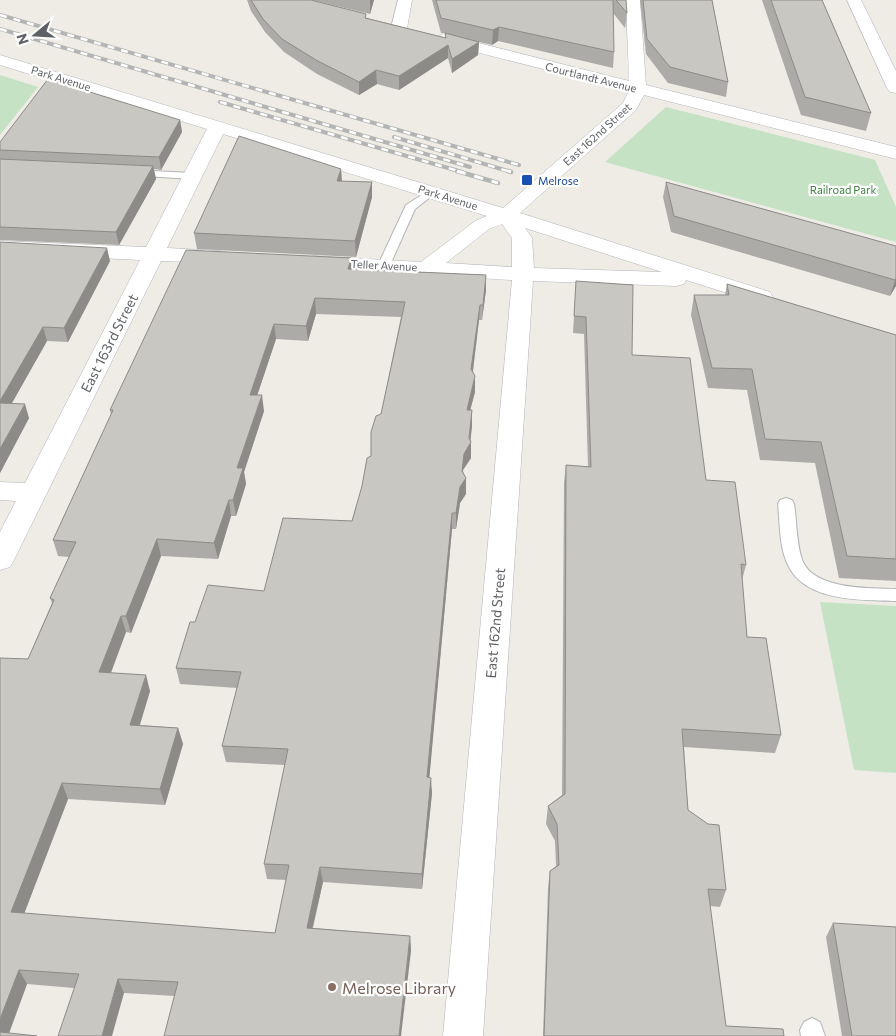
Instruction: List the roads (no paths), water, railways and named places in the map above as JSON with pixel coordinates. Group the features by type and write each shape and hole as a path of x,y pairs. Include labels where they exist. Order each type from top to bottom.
{"street":[{"path":"399,28 405,0"},
{"name":"East 162nd Street","path":"428,268 482,225 506,215 630,106 638,89 633,0"},
{"path":"854,0 896,88"},
{"name":"Courtlandt Avenue","path":"380,23 896,153"},
{"name":"Park Avenue","path":"0,60 506,215 783,303"},
{"name":"East 163rd Street","path":"0,560 217,127"},
{"name":"East 162nd Street","path":"463,1036 523,274 522,238 506,215"},
{"path":"0,247 240,258"},
{"name":"Teller Avenue","path":"298,261 523,274 707,280"},
{"path":"0,491 33,493"}],"lane":[{"path":"119,172 192,176"},
{"path":"384,265 410,207 431,192"},
{"path":"786,504 796,565 806,576 822,586 839,591 896,596"}],"railway":[{"path":"0,15 519,165"},
{"path":"0,29 470,167"},
{"path":"220,102 462,172"},
{"path":"394,137 511,172 508,171"},
{"path":"457,171 498,183"}],"place":[{"name":"Melrose","path":"527,180"},
{"name":"Melrose Library","path":"332,987"}],"park label":[{"name":"Railroad Park","path":"843,189"}]}
